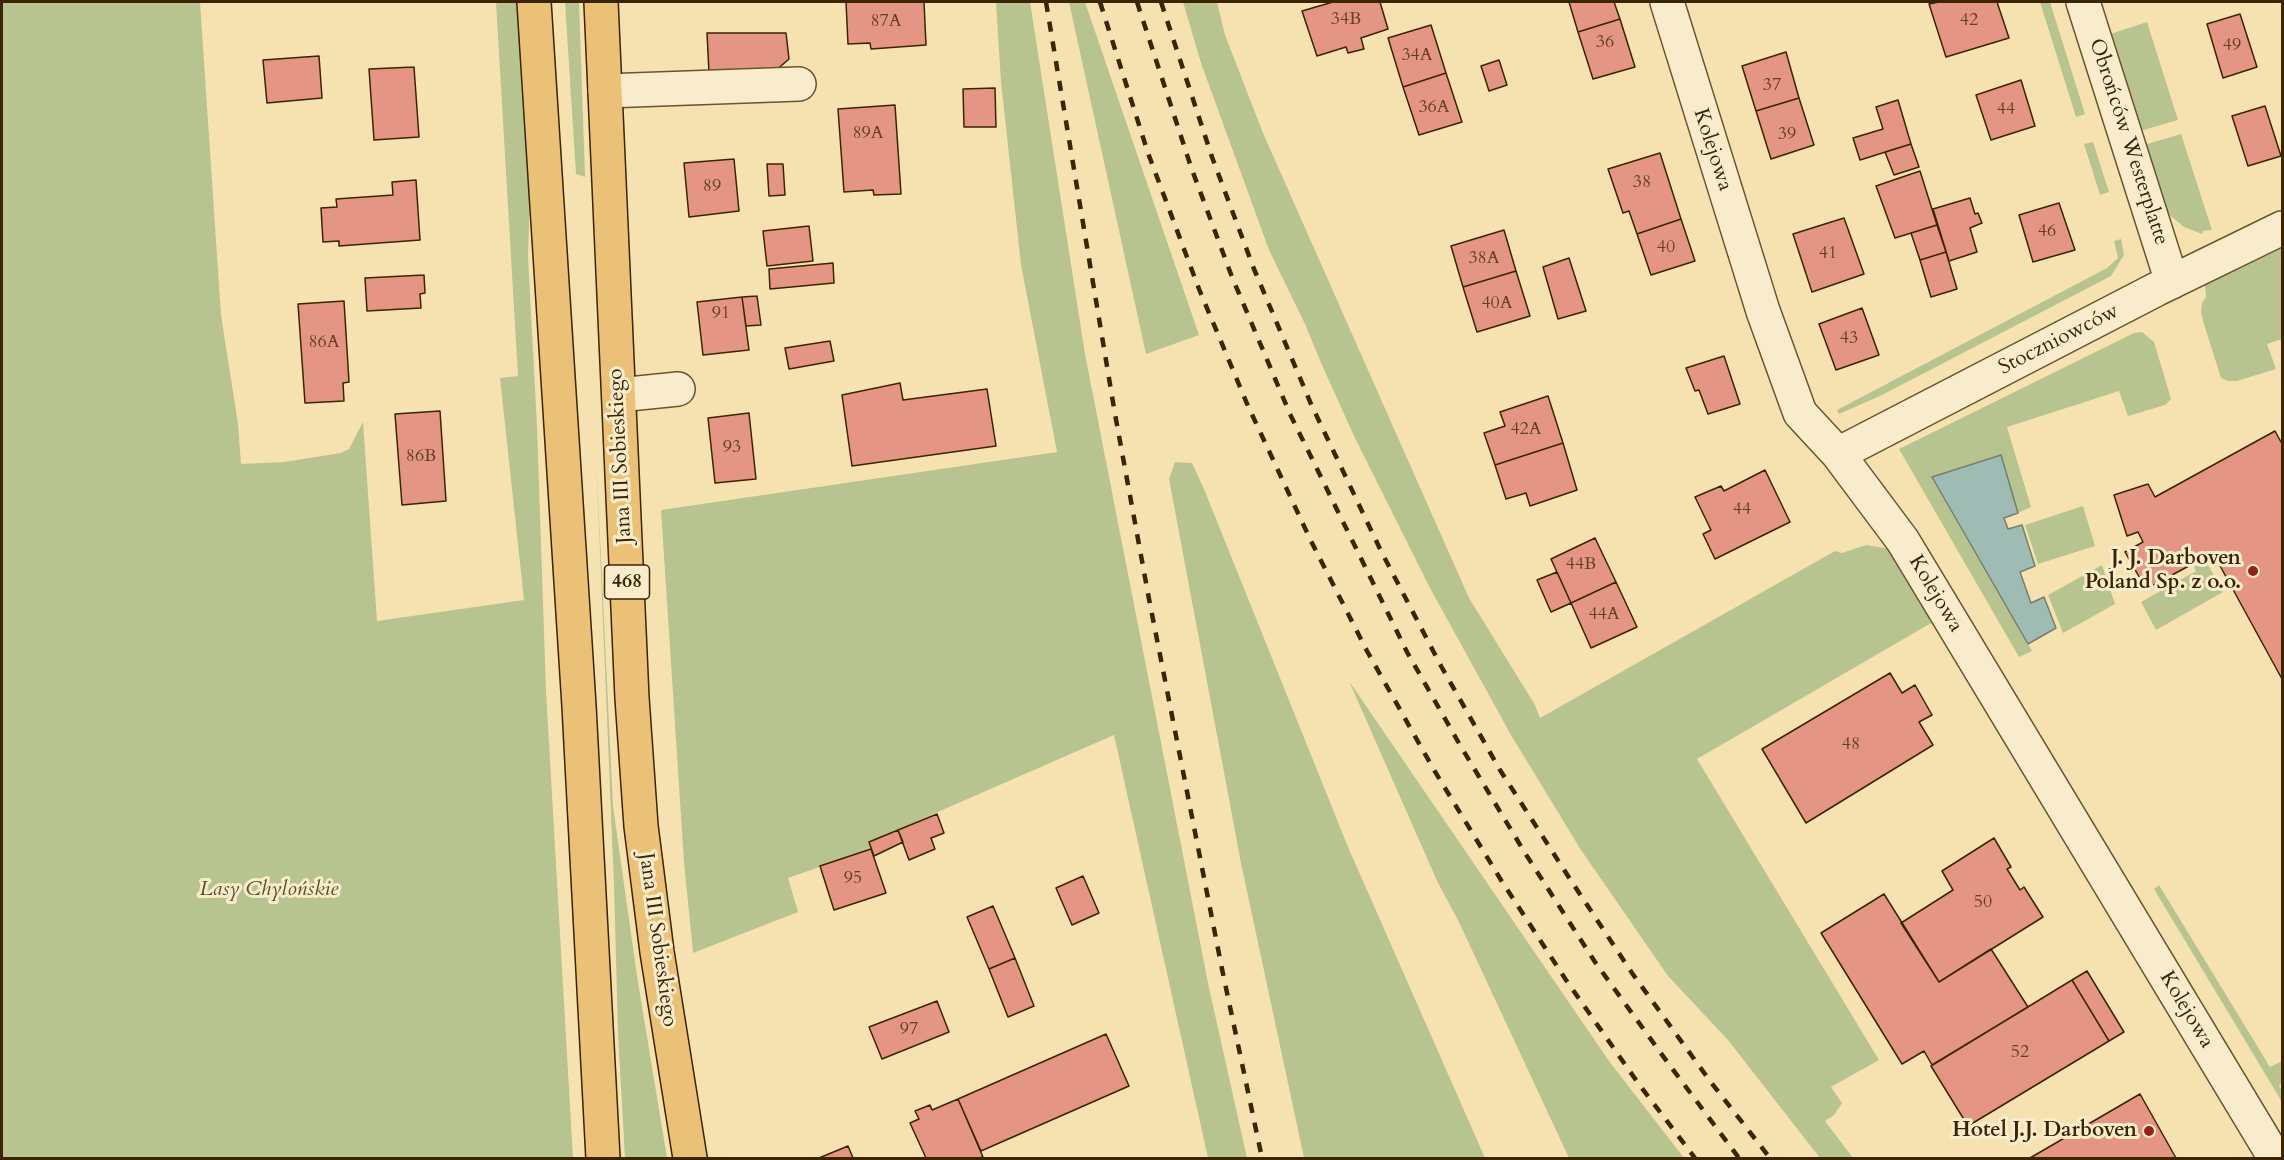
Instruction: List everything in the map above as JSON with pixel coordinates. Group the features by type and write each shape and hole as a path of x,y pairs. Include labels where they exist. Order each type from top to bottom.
{"main road":[{"path":"534,2 579,706 603,1158"},
{"name":"Jana III Sobieskiego","path":"601,2 632,698 641,825 657,952 690,1158"}],"street":[{"name":"Kolejowa","path":"1666,2 1763,311 1800,413 1838,454 1903,541 2275,1158"},
{"name":"Obrońców Westerplatte","path":"2083,2 2172,282"},
{"path":"605,91 799,84"},
{"name":"Stoczniowców","path":"1838,454 2172,282 2283,228"},
{"path":"619,395 678,389"}],"green space":[{"name":"Lasy Chylońskie","path":"2,2 200,2 221,315 238,424 241,464 284,462 341,453 349,449 363,422 377,621 524,600 500,378 518,376 496,2 522,2 532,132 528,256 537,426 546,691 573,1158 2,1158"},
{"path":"565,2 579,2 585,177 576,174"},
{"path":"996,2 1030,2 1085,354 1209,988 1247,1158 1208,1158 1114,735 869,842 871,849 788,878 798,912 693,953 684,862 661,510 1057,452 1021,265 1001,82"},
{"path":"1069,2 1085,2 1199,335 1146,354"},
{"path":"1183,2 1217,2 1225,35 1263,133 1469,598 1535,705 1540,718 1835,551 1842,553 1866,545 1890,549 1933,622 1697,759 1879,1060 1831,1087 1842,1103 1834,1115 1825,1121 1853,1158 1820,1158 1728,1040 1668,976 1581,850 1511,735 1430,588 1354,436 1305,324 1269,250 1201,63"},
{"path":"2040,2 2050,2 2085,114 2076,117"},
{"path":"2147,22 2178,120 2140,131 2107,35"},
{"path":"2181,134 2212,230 2203,231 2202,234 2184,227 2161,208 2144,145"},
{"path":"2093,142 2109,192 2100,195 2084,144"},
{"path":"2121,239 2124,255 2111,276 1882,395 1839,414 1837,410 2107,268 2118,258 2114,241"},
{"path":"2282,247 2282,339 2267,344 2276,369 2237,381 2221,378 2201,312 2202,303 2206,297 2205,285"},
{"path":"2142,332 2154,342 2171,399 2165,405 2128,416 2119,391 2007,427 2031,507 2018,513 2000,455 1932,477 2032,651 2019,657 1899,449 2134,333"},
{"path":"596,456 613,806 637,976 667,1158 625,1158 618,1033"},
{"path":"1175,462 1192,463 1204,489 1348,847 1485,1158 1304,1158 1241,863 1169,479"},
{"path":"2083,506 2095,546 2038,564 2025,525"},
{"path":"2206,561 2223,592 2156,630 2141,602 2196,571 2194,567"},
{"path":"2102,565 2115,604 2063,633 2048,595"},
{"path":"1349,681 1609,1061 1684,1158 1569,1158 1458,920 1438,883"},
{"path":"2159,885 2270,1067 2282,1061 2282,1083 2279,1085 2282,1102 2154,889"}],"water":[{"path":"2001,455 2018,513 2004,518 2008,529 2022,525 2035,566 2020,572 2031,603 2044,597 2056,628 2028,644 1932,477"}],"building":[{"path":"846,2 924,2 926,45 871,49 870,43 848,44"},
{"path":"1333,2 1380,2 1388,29 1361,38 1364,49 1348,53 1346,47 1317,56 1302,11"},
{"path":"1569,2 1614,2 1620,19 1578,32"},
{"path":"1997,2 2009,38 1946,57 1929,4"},
{"path":"2240,14 2257,67 2223,78 2207,24"},
{"path":"1620,19 1635,67 1593,79 1578,32"},
{"path":"1431,25 1446,73 1403,87 1388,38"},
{"path":"707,33 786,33 789,59 773,73 709,73"},
{"path":"1786,52 1799,98 1756,111 1742,66"},
{"path":"319,56 322,98 267,103 263,60"},
{"path":"1499,60 1507,85 1489,91 1481,66"},
{"path":"414,67 419,137 374,140 369,69"},
{"path":"1446,73 1462,122 1419,135 1403,87"},
{"path":"2021,80 2035,126 1991,140 1976,95"},
{"path":"995,88 996,127 964,127 963,89"},
{"path":"1799,98 1814,145 1771,159 1756,111"},
{"path":"1898,100 1911,144 1860,160 1853,138 1883,129 1876,107"},
{"path":"895,105 901,194 874,195 873,190 844,192 838,109"},
{"path":"2265,106 2281,156 2248,166 2232,116"},
{"path":"1911,144 1919,167 1894,175 1885,152"},
{"path":"1660,153 1681,219 1637,234 1629,211 1623,213 1608,169"},
{"path":"734,159 739,211 689,217 684,163"},
{"path":"767,164 783,164 785,195 769,196"},
{"path":"1920,171 1937,225 1895,238 1876,186"},
{"path":"416,180 420,240 339,246 339,241 323,242 321,208 337,207 336,199 393,195 392,182"},
{"path":"1970,198 1975,214 1978,213 1982,223 1970,228 1977,252 1949,261 1933,209"},
{"path":"2059,203 2075,250 2033,262 2019,215"},
{"path":"1844,218 1864,274 1812,292 1793,234"},
{"path":"1681,219 1695,261 1651,275 1637,234"},
{"path":"1937,225 1946,252 1920,260 1911,233"},
{"path":"809,226 813,261 767,266 763,231"},
{"path":"1504,230 1516,271 1463,287 1451,246"},
{"path":"1946,252 1957,289 1931,297 1920,260"},
{"path":"1569,258 1586,311 1558,319 1543,267"},
{"path":"833,263 834,283 770,289 769,269"},
{"path":"1516,271 1530,316 1477,332 1463,287"},
{"path":"424,275 425,293 420,294 421,308 367,311 365,278"},
{"path":"757,296 761,325 746,326 742,297"},
{"path":"742,297 749,350 703,355 697,302"},
{"path":"344,301 349,382 343,383 344,401 305,403 298,304"},
{"path":"1862,308 1879,355 1836,370 1819,324"},
{"path":"830,341 834,361 789,369 785,348"},
{"path":"1724,356 1740,404 1708,414 1699,390 1695,391 1686,368"},
{"path":"900,383 903,400 987,389 996,446 852,466 842,395"},
{"path":"1548,396 1563,443 1495,465 1484,433 1505,426 1500,412"},
{"path":"440,411 446,501 402,505 395,414"},
{"path":"749,413 756,479 715,483 708,418"},
{"name":"J. J. Darboven Poland Sp. z o.o.","path":"2275,431 2282,441 2282,679 2213,553 2146,589 2125,552 2143,542 2138,532 2127,536 2114,495 2148,484 2155,497"},
{"path":"1563,443 1577,490 1530,506 1526,493 1506,499 1495,465"},
{"path":"1765,470 1790,522 1715,559 1703,534 1711,530 1695,497 1721,486 1724,491"},
{"path":"1595,538 1616,582 1571,603 1551,559"},
{"path":"1557,572 1571,603 1551,612 1537,580"},
{"path":"1616,582 1637,627 1591,648 1571,603"},
{"path":"1890,673 1902,693 1915,685 1932,715 1919,722 1933,745 1806,823 1762,749"},
{"path":"937,814 944,833 931,838 935,849 909,860 898,830"},
{"path":"898,830 903,842 874,856 869,842"},
{"path":"1994,838 2011,867 2007,869 2020,890 2024,887 2043,917 1939,982 1901,923 1953,890 1942,871"},
{"path":"871,849 886,893 834,910 820,866"},
{"path":"1083,876 1099,913 1072,925 1056,888"},
{"path":"1884,894 1939,982 1991,949 2028,1007 1932,1065 1924,1051 1902,1064 1821,933"},
{"path":"993,906 1015,958 989,969 967,917"},
{"path":"1015,958 1034,1006 1008,1017 989,969"},
{"path":"2087,971 2124,1032 2109,1041 2072,980"},
{"path":"2072,980 2109,1041 1968,1126 1931,1066"},
{"path":"937,1001 949,1032 882,1059 869,1027"},
{"path":"1106,1034 1129,1086 981,1151 958,1099"},
{"path":"2140,1094 2176,1158 2030,1158"},
{"path":"958,1099 983,1157 926,1158 910,1123 919,1119 915,1111 930,1105 932,1110"},
{"path":"848,1146 853,1158 819,1158"}],"railway":[{"path":"1046,2 1115,414 1149,599 1262,1158"},
{"path":"1100,2 1148,153 1199,289 1248,406 1311,541 1367,651 1434,770 1501,880 1566,980 1638,1083 1695,1158"},
{"path":"1137,2 1191,167 1232,277 1290,414 1407,652 1525,853 1595,962 1739,1158"},
{"path":"1161,2 1212,157 1254,269 1311,404 1381,551 1441,666 1500,770 1632,973 1710,1081 1770,1158"}],"place":[{"name":"J. J. Darboven Poland Sp. z o.o.","path":"2253,571"},
{"name":"Hotel J.J. Darboven","path":"2149,1131"}]}
